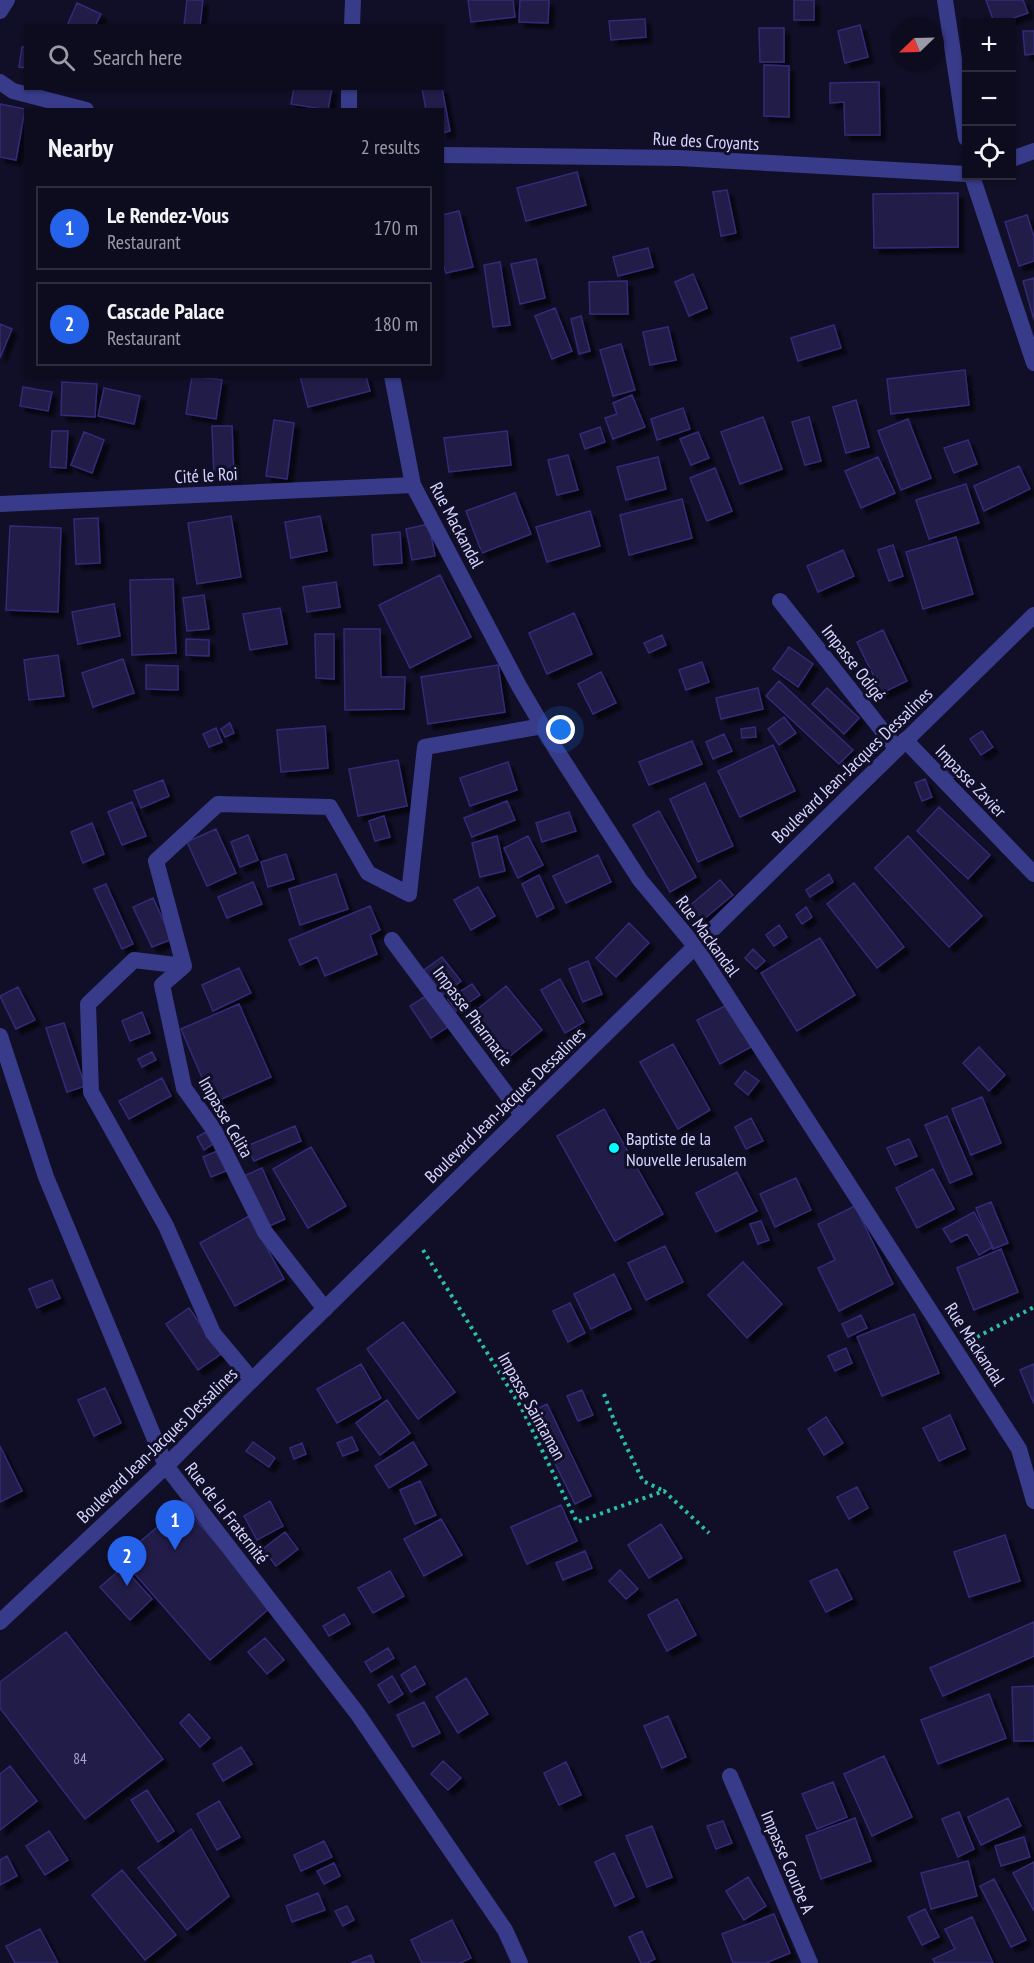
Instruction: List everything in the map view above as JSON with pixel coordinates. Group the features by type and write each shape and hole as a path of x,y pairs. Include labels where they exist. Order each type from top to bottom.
{"street":[{"path":"0,11 7,0"},
{"path":"352,24 353,0"},
{"path":"945,0 964,126"},
{"path":"0,82 13,91 78,108"},
{"path":"349,90 349,108"},
{"path":"1016,157 1034,151"},
{"name":"Rue des Croyants","path":"444,155 679,158 962,174"},
{"path":"973,180 1034,363"},
{"name":"Rue Mackandal","path":"392,378 413,484 519,686 640,880 695,946 1019,1449 1034,1501"},
{"name":"Cité le Roi","path":"0,504 413,484"},
{"name":"Impasse Odigé","path":"780,601 901,744"},
{"name":"Boulevard Jean-Jacques Dessalines","path":"0,1622 166,1466 1034,615"},
{"path":"252,1380 213,1333 166,1226 91,1092 88,1004 134,960 184,966 156,861 218,804 330,807 368,873 409,894 425,747 543,726"},
{"name":"Impasse Zavier","path":"901,744 1034,874"},
{"name":"Impasse Pharmacie","path":"392,940 522,1115"},
{"name":"Impasse Celita","path":"184,966 162,985 184,1088 214,1130 265,1232 325,1309"},
{"name":"Rue de la Fraternité","path":"0,1036 46,1177 166,1466 357,1713 505,1930 520,1963"},
{"name":"Impasse Courbe A","path":"730,1776 810,1963"}],"path":[{"name":"Impasse Saintaman","path":"406,1229 426,1254 521,1407 577,1522 664,1491"},
{"path":"955,1349 1034,1306"},
{"path":"604,1394 615,1423 643,1481 664,1491 709,1533"}],"building":[{"path":"187,0 203,0 200,24 184,24"},
{"path":"468,0 513,0 515,17 471,22"},
{"path":"520,0 549,0 548,23 519,22"},
{"path":"794,0 814,0 814,20 794,20"},
{"path":"986,0 1023,0 1028,13 1014,18 993,18"},
{"path":"77,3 101,14 96,24 68,24"},
{"path":"645,19 646,37 611,40 609,21"},
{"path":"860,25 868,57 845,63 838,31"},
{"path":"759,28 784,28 784,62 760,62"},
{"path":"1023,31 1034,31 1034,54 1025,55"},
{"path":"22,47 24,47 24,68 19,67"},
{"path":"764,65 789,66 789,117 764,116"},
{"path":"879,82 880,135 845,135 844,102 830,103 830,83"},
{"path":"294,90 332,90 328,108 291,104"},
{"path":"422,90 442,90 450,131 444,132 444,108 426,108"},
{"path":"0,104 24,109 16,160 0,157"},
{"path":"577,172 586,205 526,221 517,188"},
{"path":"727,190 736,233 721,236 713,192"},
{"path":"958,193 958,247 874,248 873,194"},
{"path":"459,211 473,267 446,273 444,215"},
{"path":"1027,215 1034,237 1034,261 1019,266 1005,222"},
{"path":"648,248 653,267 618,276 613,257"},
{"path":"536,259 545,298 520,304 511,264"},
{"path":"500,262 510,325 493,327 484,265"},
{"path":"693,274 707,308 689,316 675,282"},
{"path":"1034,278 1034,320 1023,281"},
{"path":"627,281 628,314 590,314 589,282"},
{"path":"555,308 572,351 552,359 535,316"},
{"path":"581,316 590,351 579,354 571,319"},
{"path":"0,324 12,329 0,358"},
{"path":"834,325 841,348 798,361 791,338"},
{"path":"668,327 676,360 650,365 643,332"},
{"path":"621,344 635,390 613,396 600,350"},
{"path":"965,370 969,405 891,414 887,379"},
{"path":"192,378 222,380 216,419 186,414"},
{"path":"301,378 367,378 370,391 308,407"},
{"path":"62,382 97,384 95,417 61,415"},
{"path":"23,387 52,392 48,411 20,406"},
{"path":"104,388 140,396 134,424 98,416"},
{"path":"632,395 645,427 613,439 605,418 617,414 613,403"},
{"path":"856,400 869,447 846,453 833,407"},
{"path":"683,408 690,429 657,440 651,419"},
{"path":"763,417 782,469 740,484 721,432"},
{"path":"809,417 821,461 805,465 792,422"},
{"path":"908,419 931,478 901,490 878,431"},
{"path":"274,420 294,423 287,479 266,476"},
{"path":"212,426 232,426 234,477 214,477"},
{"path":"600,427 605,442 585,449 580,434"},
{"path":"52,431 68,431 66,468 50,467"},
{"path":"507,431 511,465 449,472 444,438"},
{"path":"84,432 104,440 92,473 71,465"},
{"path":"698,432 709,458 691,465 680,439"},
{"path":"968,440 977,464 954,473 944,448"},
{"path":"568,455 578,490 557,495 548,460"},
{"path":"658,457 666,489 626,500 617,467"},
{"path":"878,457 895,493 861,508 845,471"},
{"path":"1019,466 1030,489 984,511 974,486"},
{"path":"715,468 732,511 707,521 690,478"},
{"path":"966,484 979,523 929,539 916,500"},
{"path":"515,493 531,534 482,553 466,511"},
{"path":"682,499 692,538 629,555 620,515"},
{"path":"590,511 600,546 547,562 536,527"},
{"path":"231,516 241,577 197,584 188,523"},
{"path":"320,516 327,551 291,558 285,522"},
{"path":"98,518 100,563 76,564 74,519"},
{"path":"429,524 435,556 412,560 406,529"},
{"path":"10,526 61,528 58,612 6,610"},
{"path":"400,532 402,563 374,565 372,535"},
{"path":"956,537 973,594 923,609 906,552"},
{"path":"893,545 903,576 889,581 878,550"},
{"path":"843,550 854,576 818,592 807,566"},
{"path":"440,575 471,637 410,668 379,605"},
{"path":"173,579 176,653 132,655 130,580"},
{"path":"336,582 340,607 307,612 303,587"},
{"path":"204,595 209,629 187,631 183,598"},
{"path":"114,604 120,636 78,644 72,612"},
{"path":"280,608 287,644 250,650 243,614"},
{"path":"574,613 592,654 547,674 529,633"},
{"path":"344,629 380,629 381,677 405,677 404,709 345,710"},
{"path":"883,630 907,681 882,693 857,642"},
{"path":"315,634 334,634 334,679 316,678"},
{"path":"662,635 666,645 649,653 644,643"},
{"path":"186,639 209,640 209,656 186,655"},
{"path":"789,647 813,664 798,687 773,669"},
{"path":"58,655 64,696 29,700 24,660"},
{"path":"123,659 134,693 93,707 82,673"},
{"path":"702,662 709,682 686,690 679,670"},
{"path":"146,665 178,666 178,690 146,689"},
{"path":"498,665 505,712 428,724 421,677"},
{"path":"601,672 616,703 593,714 578,684"},
{"path":"779,681 853,750 839,764 766,696"},
{"path":"758,688 763,709 721,719 716,698"},
{"path":"827,688 859,718 844,734 812,704"},
{"path":"784,717 796,733 779,745 768,729"},
{"path":"230,723 234,733 225,737 221,729"},
{"path":"325,726 328,768 281,772 277,730"},
{"path":"755,727 756,737 742,738 741,729"},
{"path":"216,728 222,742 209,747 203,734"},
{"path":"982,731 993,747 981,755 970,739"},
{"path":"724,734 732,751 713,759 706,742"},
{"path":"692,741 702,764 649,785 639,762"},
{"path":"773,745 795,791 740,817 718,771"},
{"path":"953,758 963,768 953,778 943,768"},
{"path":"398,760 407,806 358,816 349,769"},
{"path":"508,762 517,790 470,806 460,778"},
{"path":"925,779 932,797 922,801 915,783"},
{"path":"163,780 169,796 141,808 134,791"},
{"path":"705,783 733,846 698,862 670,799"},
{"path":"507,801 515,820 472,837 464,818"},
{"path":"132,802 146,836 122,845 108,812"},
{"path":"939,807 990,855 968,879 917,831"},
{"path":"659,811 696,877 670,892 633,825"},
{"path":"569,812 576,831 542,842 536,823"},
{"path":"384,816 390,837 375,841 369,821"},
{"path":"92,823 104,854 83,863 71,832"},
{"path":"216,829 236,873 207,886 187,842"},
{"path":"248,835 258,860 240,867 231,842"},
{"path":"497,836 505,871 480,877 472,843"},
{"path":"528,836 543,865 518,878 504,848"},
{"path":"908,836 982,916 949,947 875,868"},
{"path":"286,854 294,879 268,887 261,862"},
{"path":"598,855 611,882 566,903 553,876"},
{"path":"336,874 348,909 300,925 289,889"},
{"path":"829,874 833,882 810,897 806,890"},
{"path":"539,875 554,908 537,917 522,884"},
{"path":"720,880 733,895 699,923 687,908"},
{"path":"253,882 262,904 227,918 218,897"},
{"path":"854,883 904,947 877,968 827,904"},
{"path":"106,884 133,944 122,949 94,889"},
{"path":"478,887 495,916 471,930 454,900"},
{"path":"153,898 172,939 152,947 133,907"},
{"path":"370,906 380,930 370,935 377,954 325,976 317,957 300,965 289,940"},
{"path":"806,907 812,917 802,924 796,915"},
{"path":"629,923 649,943 616,977 596,958"},
{"path":"779,925 787,937 774,946 766,935"},
{"path":"820,938 855,995 797,1031 761,973"},
{"path":"753,949 765,961 756,969 745,958"},
{"path":"442,957 461,981 443,995 424,970"},
{"path":"588,961 602,994 583,1002 569,969"},
{"path":"239,968 251,993 213,1011 202,985"},
{"path":"560,979 584,1022 565,1033 541,990"},
{"path":"472,984 480,995 456,1011 448,999"},
{"path":"506,986 542,1030 504,1061 468,1017"},
{"path":"18,987 35,1020 16,1029 0,996"},
{"path":"429,994 449,1026 431,1038 410,1006"},
{"path":"239,1004 271,1077 213,1103 181,1029"},
{"path":"729,1004 751,1047 720,1064 697,1020"},
{"path":"142,1012 150,1033 130,1041 122,1021"},
{"path":"64,1023 85,1086 67,1092 46,1028"},
{"path":"673,1044 710,1110 678,1129 640,1062"},
{"path":"979,1047 1005,1075 989,1091 963,1063"},
{"path":"152,1052 156,1060 142,1067 138,1059"},
{"path":"745,1071 759,1081 748,1095 735,1084"},
{"path":"162,1078 171,1096 129,1119 119,1101"},
{"path":"982,1097 1001,1143 971,1155 952,1109"},
{"path":"604,1109 663,1214 615,1241 557,1136"},
{"path":"947,1116 972,1174 950,1183 925,1125"},
{"path":"751,1118 763,1141 746,1149 735,1127"},
{"path":"295,1126 301,1141 254,1161 247,1146"},
{"path":"206,1132 213,1144 204,1150 197,1137"},
{"path":"909,1139 917,1156 895,1165 887,1148"},
{"path":"311,1147 346,1206 308,1228 273,1169"},
{"path":"220,1150 228,1170 211,1177 203,1157"},
{"path":"262,1168 285,1219 267,1227 244,1176"},
{"path":"933,1169 954,1209 917,1228 896,1188"},
{"path":"737,1172 757,1211 716,1232 696,1193"},
{"path":"796,1178 811,1210 775,1227 760,1194"},
{"path":"991,1202 1008,1243 993,1249 976,1208"},
{"path":"855,1206 893,1284 839,1311 818,1268 835,1260 818,1224"},
{"path":"974,1212 993,1247 979,1255 967,1234 951,1242 943,1229"},
{"path":"249,1216 284,1279 235,1306 200,1243"},
{"path":"761,1221 769,1240 758,1244 750,1224"},
{"path":"665,1246 683,1282 646,1300 628,1263"},
{"path":"1001,1249 1018,1292 974,1310 957,1268"},
{"path":"743,1262 782,1304 747,1338 708,1295"},
{"path":"614,1274 631,1309 591,1329 574,1294"},
{"path":"52,1280 60,1298 37,1308 29,1289"},
{"path":"570,1303 585,1333 568,1342 553,1311"},
{"path":"189,1308 221,1354 198,1370 166,1324"},
{"path":"914,1314 939,1373 882,1396 857,1337"},
{"path":"861,1315 867,1328 848,1337 842,1324"},
{"path":"403,1322 455,1392 418,1419 367,1349"},
{"path":"846,1348 852,1363 835,1371 828,1356"},
{"path":"361,1364 381,1398 337,1423 317,1389"},
{"path":"1034,1364 1034,1404 1020,1370"},
{"path":"105,1388 121,1423 94,1436 78,1400"},
{"path":"582,1390 593,1415 578,1421 567,1396"},
{"path":"387,1400 410,1433 380,1455 356,1423"},
{"path":"547,1404 591,1496 575,1504 530,1412"},
{"path":"950,1415 965,1449 939,1461 923,1428"},
{"path":"826,1417 843,1443 824,1455 808,1429"},
{"path":"352,1437 358,1450 343,1456 337,1443"},
{"path":"253,1442 275,1458 269,1467 246,1451"},
{"path":"413,1442 427,1465 389,1488 375,1466"},
{"path":"302,1443 306,1454 294,1459 290,1448"},
{"path":"0,1446 22,1491 0,1502"},
{"path":"420,1481 436,1515 415,1524 400,1490"},
{"path":"857,1487 868,1508 849,1519 837,1497"},
{"path":"270,1501 283,1526 257,1540 244,1516"},
{"path":"183,1505 271,1607 210,1660 121,1558"},
{"path":"561,1505 577,1541 527,1564 511,1527"},
{"path":"441,1519 462,1555 424,1576 404,1539"},
{"path":"661,1524 682,1558 649,1578 628,1545"},
{"path":"285,1532 298,1549 276,1566 263,1549"},
{"path":"1005,1535 1020,1581 969,1597 954,1552"},
{"path":"585,1551 592,1568 563,1580 556,1563"},
{"path":"123,1567 152,1599 130,1620 100,1587"},
{"path":"837,1569 852,1599 826,1612 810,1581"},
{"path":"620,1570 638,1589 626,1599 609,1581"},
{"path":"390,1571 404,1596 373,1613 358,1588"},
{"path":"677,1599 696,1635 667,1651 648,1615"},
{"path":"344,1614 350,1624 329,1636 323,1626"},
{"path":"1034,1622 1034,1656 943,1696 930,1668"},
{"path":"66,1632 163,1759 85,1819 0,1708 0,1682"},
{"path":"265,1638 284,1660 267,1674 248,1652"},
{"path":"388,1648 394,1658 371,1672 365,1662"},
{"path":"415,1666 425,1684 411,1692 401,1675"},
{"path":"392,1676 403,1694 389,1703 378,1685"},
{"path":"466,1678 488,1714 458,1733 436,1697"},
{"path":"1034,1686 1034,1741 1014,1741 1012,1687"},
{"path":"989,1694 1006,1738 938,1764 921,1720"},
{"path":"424,1702 440,1733 413,1747 397,1715"},
{"path":"189,1714 210,1738 200,1747 180,1723"},
{"path":"668,1716 686,1757 662,1768 644,1726"},
{"path":"241,1747 252,1764 223,1781 213,1764"},
{"path":"884,1756 912,1817 872,1836 844,1774"},
{"path":"443,1761 461,1778 448,1790 431,1774"},
{"path":"566,1762 581,1795 559,1805 544,1773"},
{"path":"10,1766 37,1801 0,1830 0,1774"},
{"path":"833,1782 847,1817 817,1829 802,1794"},
{"path":"147,1790 174,1831 158,1842 131,1800"},
{"path":"1008,1798 1021,1826 981,1845 968,1817"},
{"path":"219,1801 240,1837 217,1850 197,1814"},
{"path":"959,1812 974,1849 958,1857 942,1819"},
{"path":"855,1818 871,1861 821,1879 806,1836"},
{"path":"723,1821 732,1843 716,1849 707,1826"},
{"path":"652,1826 672,1877 647,1887 626,1836"},
{"path":"191,1829 229,1896 187,1930 138,1868"},
{"path":"49,1831 68,1860 45,1875 26,1846"},
{"path":"1024,1837 1030,1857 1001,1866 995,1846"},
{"path":"324,1841 332,1857 301,1871 294,1855"},
{"path":"614,1853 634,1897 615,1906 595,1862"},
{"path":"7,1856 17,1876 0,1885 0,1860"},
{"path":"968,1861 977,1896 931,1909 921,1873"},
{"path":"1034,1862 1034,1911 1013,1873"},
{"path":"334,1863 340,1876 324,1884 317,1871"},
{"path":"122,1870 176,1935 145,1960 92,1895"},
{"path":"748,1877 766,1906 744,1920 726,1891"},
{"path":"994,1879 1026,1940 1011,1947 980,1886"},
{"path":"318,1893 325,1910 292,1922 286,1906"},
{"path":"347,1906 354,1920 343,1926 335,1911"},
{"path":"925,1909 939,1937 922,1945 908,1917"},
{"path":"774,1914 790,1953 766,1963 733,1963 722,1934"},
{"path":"972,1917 993,1963 935,1963 933,1959 955,1949 945,1929"},
{"path":"452,1920 471,1958 460,1963 422,1963 411,1940"},
{"path":"40,1929 58,1963 15,1963 6,1946"},
{"path":"642,1931 655,1959 647,1963 641,1963 629,1937"},
{"path":"371,1955 374,1963 351,1963"}],"place":[{"name":"Baptiste de la Nouvelle Jerusalem","path":"614,1148"},
{"name":"Le Rendez-Vous","path":"175,1550"},
{"name":"Cascade Palace","path":"127,1586"}]}
